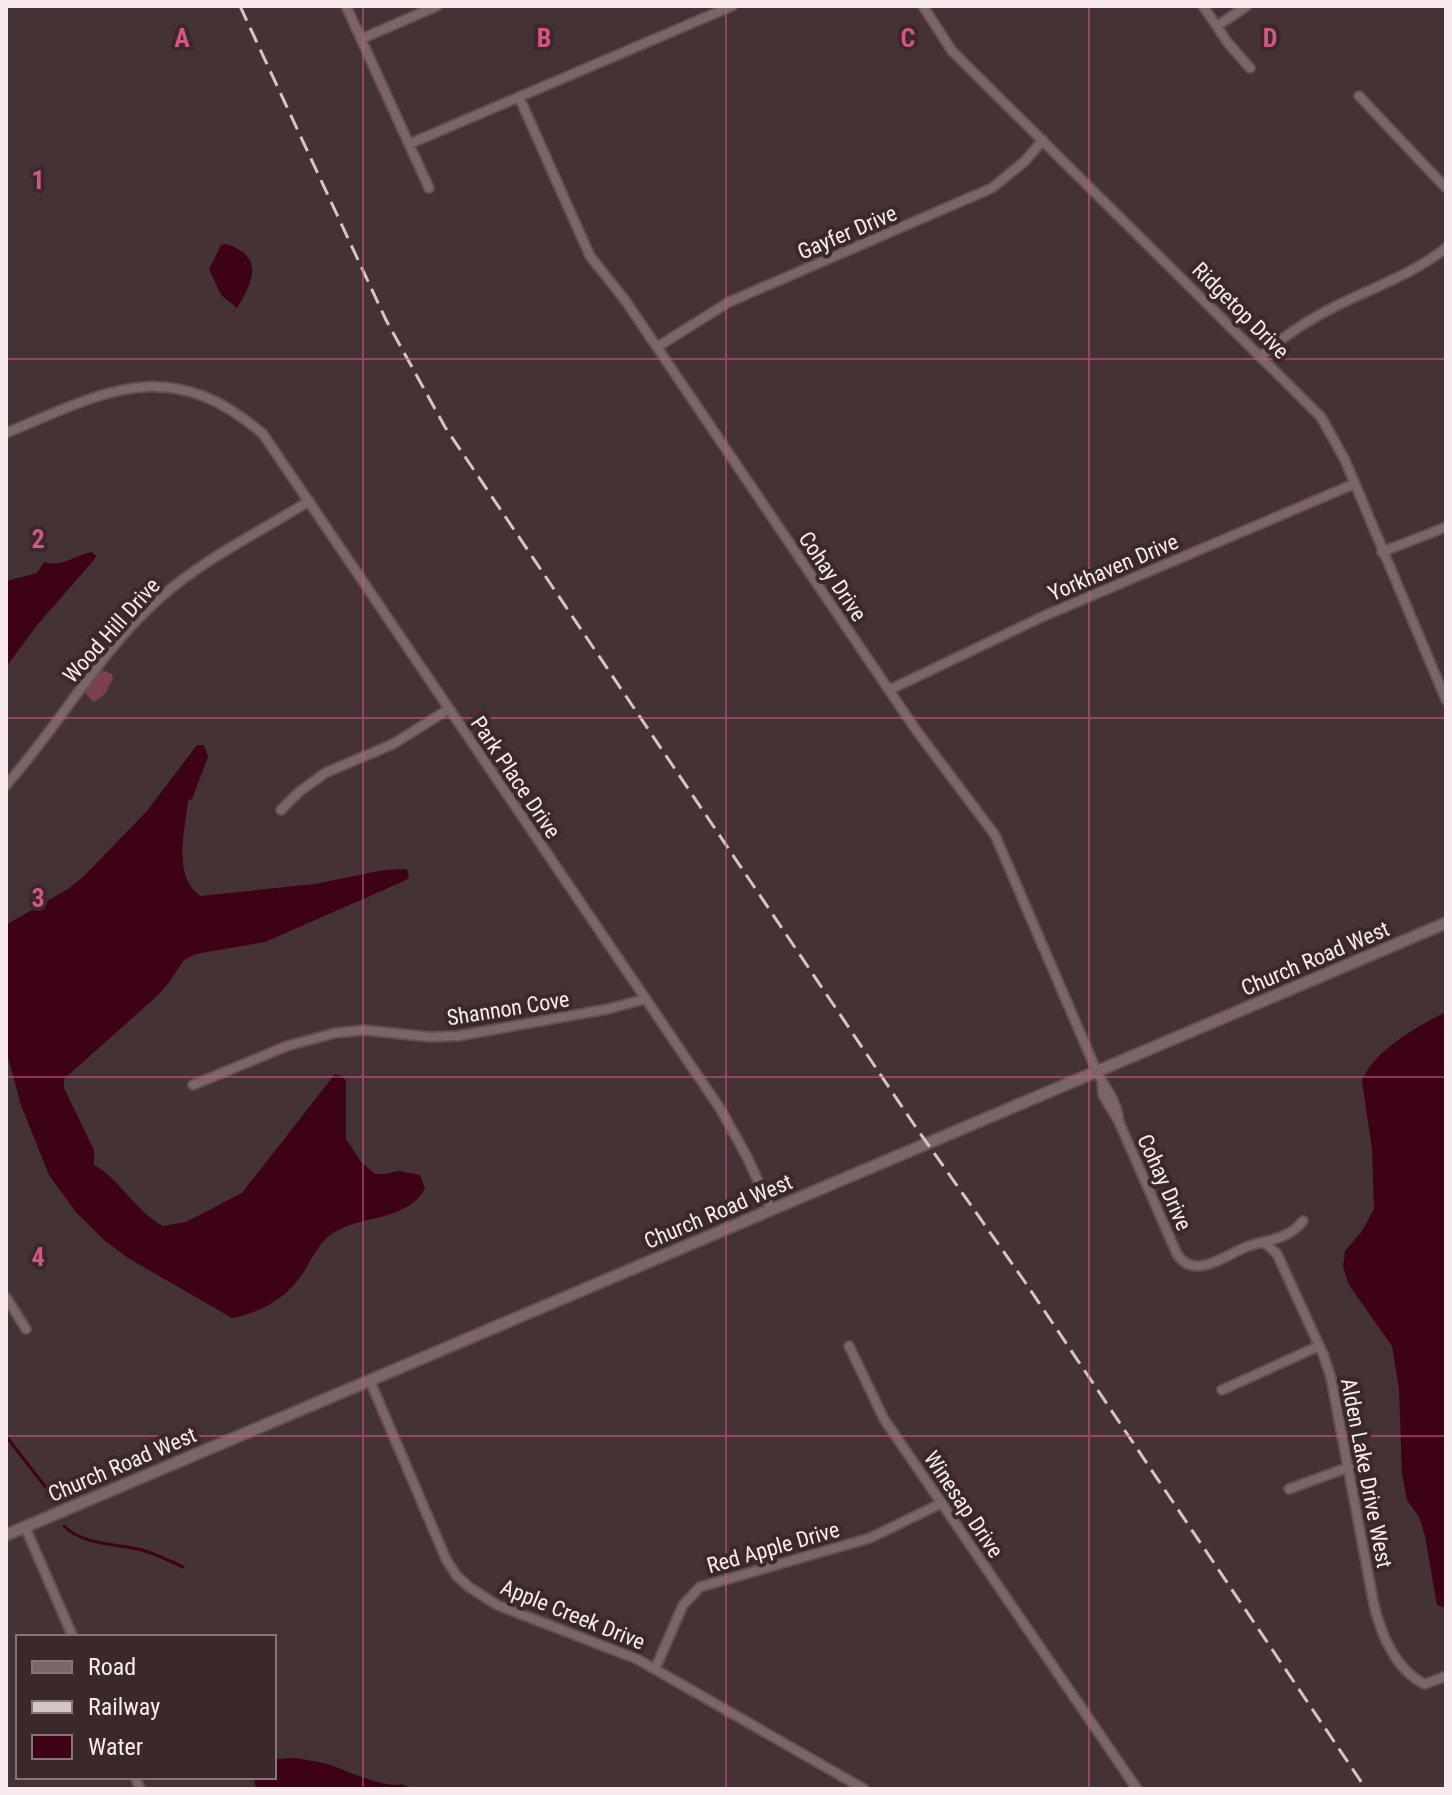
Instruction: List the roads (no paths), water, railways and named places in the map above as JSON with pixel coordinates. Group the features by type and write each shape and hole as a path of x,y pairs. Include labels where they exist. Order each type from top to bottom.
{"street":[{"path":"346,6 429,188"},
{"path":"361,39 437,6"},
{"path":"409,144 732,6"},
{"name":"Ridgetop Drive","path":"923,6 952,51 1321,417 1354,484 1446,700"},
{"path":"1203,6 1240,59 1250,68"},
{"path":"1217,26 1247,6"},
{"path":"1359,96 1446,188"},
{"name":"Cohay Drive","path":"519,97 590,256 657,347 889,690 1001,846 1100,1077 1111,1091 1119,1122 1166,1231 1183,1261 1202,1266 1248,1246 1266,1244"},
{"name":"Gayfer Drive","path":"657,347 729,302 984,193 1007,177 1043,140"},
{"path":"1261,356 1305,322 1397,279 1446,248"},
{"name":"Park Place Drive","path":"6,433 96,395 123,388 165,387 199,394 230,409 263,434 721,1110 739,1140 771,1209"},
{"name":"Yorkhaven Drive","path":"889,690 1044,616 1354,484"},
{"name":"Wood Hill Drive","path":"6,785 130,629 162,596 191,573 309,501"},
{"path":"1382,552 1446,527"},
{"path":"281,810 325,773 393,744 449,709"},
{"name":"Church Road West","path":"6,1535 771,1209 1100,1077 1446,923"},
{"name":"Shannon Cove","path":"193,1085 287,1046 326,1035 364,1030 411,1036 458,1036 608,1009 645,999"},
{"path":"1266,1244 1294,1230 1303,1221"},
{"name":"Alden Lake Drive West","path":"1266,1244 1277,1254 1331,1378 1382,1633 1392,1652 1418,1681 1425,1684 1446,1676"},
{"path":"6,1297 26,1329"},
{"name":"Winesap Drive","path":"849,1346 875,1404 1137,1789"},
{"path":"1222,1390 1319,1346"},
{"name":"Apple Creek Drive","path":"370,1381 440,1547 456,1575 478,1594 507,1610 623,1652 864,1789"},
{"path":"1289,1489 1349,1467"},
{"name":"Red Apple Drive","path":"655,1669 683,1605 700,1587 870,1538 942,1503"},
{"path":"25,1527 72,1635"}],"water":[{"path":"226,244 246,255 251,263 248,289 237,308 221,295 209,269 221,245"},
{"path":"92,552 96,556 94,560 38,624 6,667 6,581 37,573 44,562 63,562"},
{"path":"197,745 204,745 208,757 192,799 188,801 182,852 186,877 200,896 315,884 384,870 407,869 409,878 265,942 196,954 184,960 156,997 64,1079 64,1088 94,1150 94,1165 163,1226 186,1222 242,1193 335,1074 342,1076 346,1082 346,1139 361,1162 375,1174 398,1171 420,1175 425,1188 418,1199 396,1212 333,1233 320,1246 297,1282 281,1297 263,1308 232,1318 128,1258 104,1240 75,1211 49,1175 21,1105 6,1050 6,925 82,878 147,811"},
{"path":"1446,1012 1446,1608 1437,1605 1425,1536 1419,1517 1407,1500 1402,1474 1399,1389 1392,1346 1349,1285 1343,1267 1345,1251 1362,1231 1374,1209 1372,1149 1362,1081 1386,1050"},
{"path":"295,1758 323,1763 385,1784 402,1784 413,1789 256,1789 254,1779 276,1779 276,1759"}],"waterway":[{"path":"6,1436 54,1498"},
{"path":"64,1526 80,1537 142,1550 183,1567"}],"railway":[{"path":"240,6 386,320 445,427 1366,1789"}]}
